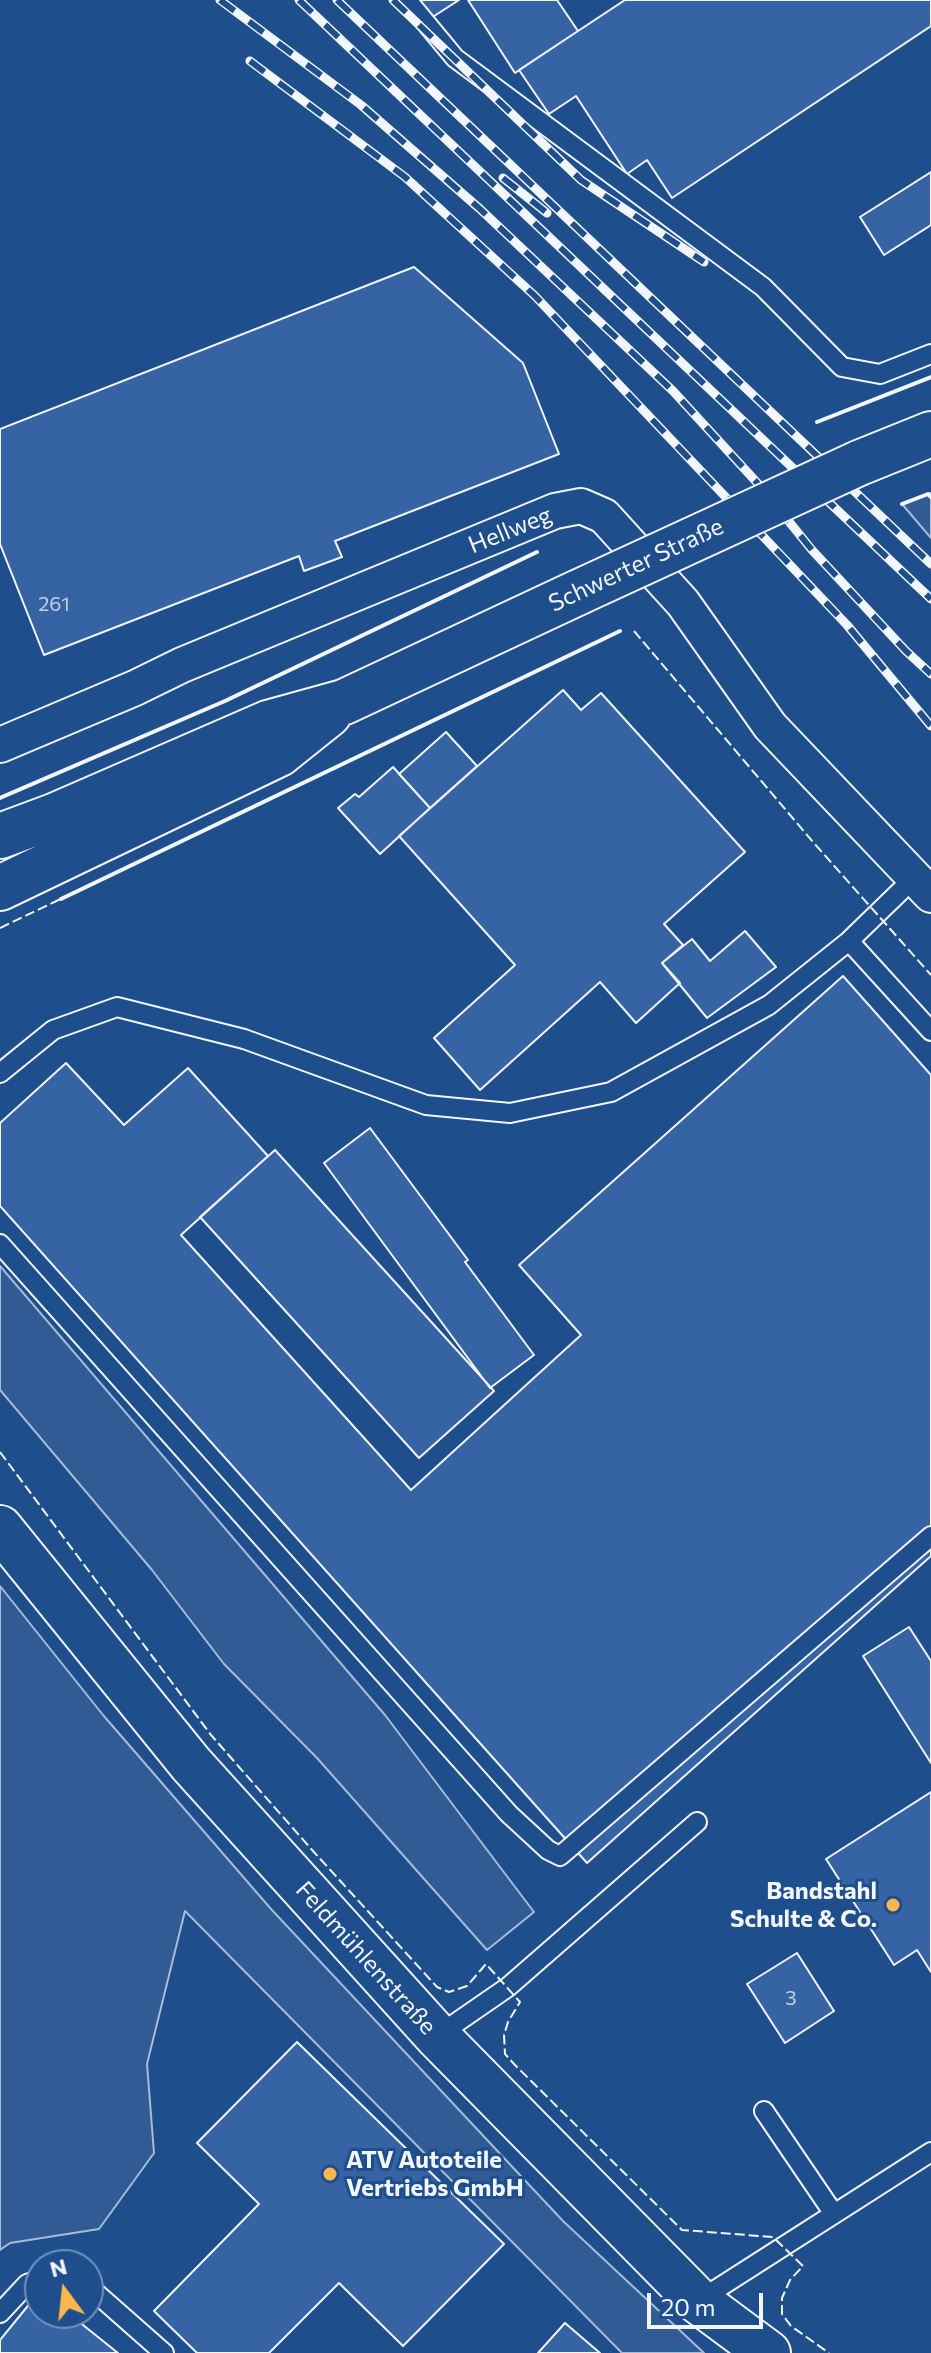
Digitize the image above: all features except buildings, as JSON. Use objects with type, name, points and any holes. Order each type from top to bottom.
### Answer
[{"type":"main road","name":"Schwerter Straße","points":[[0,836],[54,816],[268,723],[344,702],[859,463],[931,434]]},
{"type":"main road","name":"Schwerter Straße","points":[[0,888],[279,754],[344,702]]},
{"type":"main road","name":"Feldmühlenstraße","points":[[0,1528],[191,1764],[437,2036],[698,2301],[768,2353]]},
{"type":"street","name":"Hellweg","points":[[0,745],[182,665],[555,511],[581,506],[604,516],[683,603],[770,726],[923,886]]},
{"type":"lane","points":[[407,0],[455,58],[763,287],[842,367],[880,374],[931,354]]},
{"type":"lane","points":[[0,1073],[53,1030],[117,1007],[244,1039],[426,1105],[510,1113],[611,1092],[769,1005],[923,886]]},
{"type":"lane","points":[[849,941],[931,1031]]},
{"type":"lane","points":[[0,1244],[509,1814],[548,1850],[560,1856],[931,1536]]},
{"type":"lane","points":[[437,2036],[508,1987],[697,1822]]},
{"type":"lane","points":[[764,2111],[834,2214]]},
{"type":"lane","points":[[698,2301],[931,2152]]},
{"type":"lane","points":[[0,2313],[24,2287]]},
{"type":"lane","points":[[104,2300],[164,2353]]},
{"type":"shaded area","points":[[931,493],[931,538],[902,504]]},
{"type":"shaded area","points":[[0,1266],[385,1715],[534,1912],[487,1950],[317,1758],[224,1664],[152,1570],[0,1390]]},
{"type":"shaded area","points":[[0,1586],[103,1715],[271,1909],[563,2221],[704,2353],[622,2353],[185,1911],[147,2064],[154,2153],[99,2229],[10,2243],[0,2250]]},
{"type":"railway","points":[[220,0],[361,105],[480,209],[673,391],[761,487],[812,550],[931,674]]},
{"type":"railway","points":[[299,0],[931,599]]},
{"type":"railway","points":[[337,0],[931,564]]},
{"type":"railway","points":[[393,0],[581,180],[704,262]]},
{"type":"railway","points":[[250,61],[405,177],[535,296],[847,625],[931,726]]},
{"type":"railway","points":[[503,178],[547,213]]},
{"type":"fence","points":[[0,928],[620,631]]},
{"type":"fence","points":[[634,631],[813,842],[931,975]]},
{"type":"fence","points":[[0,1452],[211,1735],[437,1987],[449,1992],[467,1986],[486,1964],[520,2002],[504,2035],[505,2054],[682,2230],[773,2237],[803,2266],[790,2280],[782,2298],[782,2314],[791,2326],[829,2353]]},
{"type":"wall","points":[[817,422],[931,377]]},
{"type":"wall","points":[[902,504],[928,494],[931,497]]},
{"type":"wall","points":[[0,798],[225,701],[537,552]]},
{"type":"wall","points":[[61,899],[620,631]]},
{"type":"place","name":"Bandstahl Schulte & Co.","points":[[893,1905]]},
{"type":"place","name":"ATV Autoteile Vertriebs GmbH","points":[[330,2174]]}]
